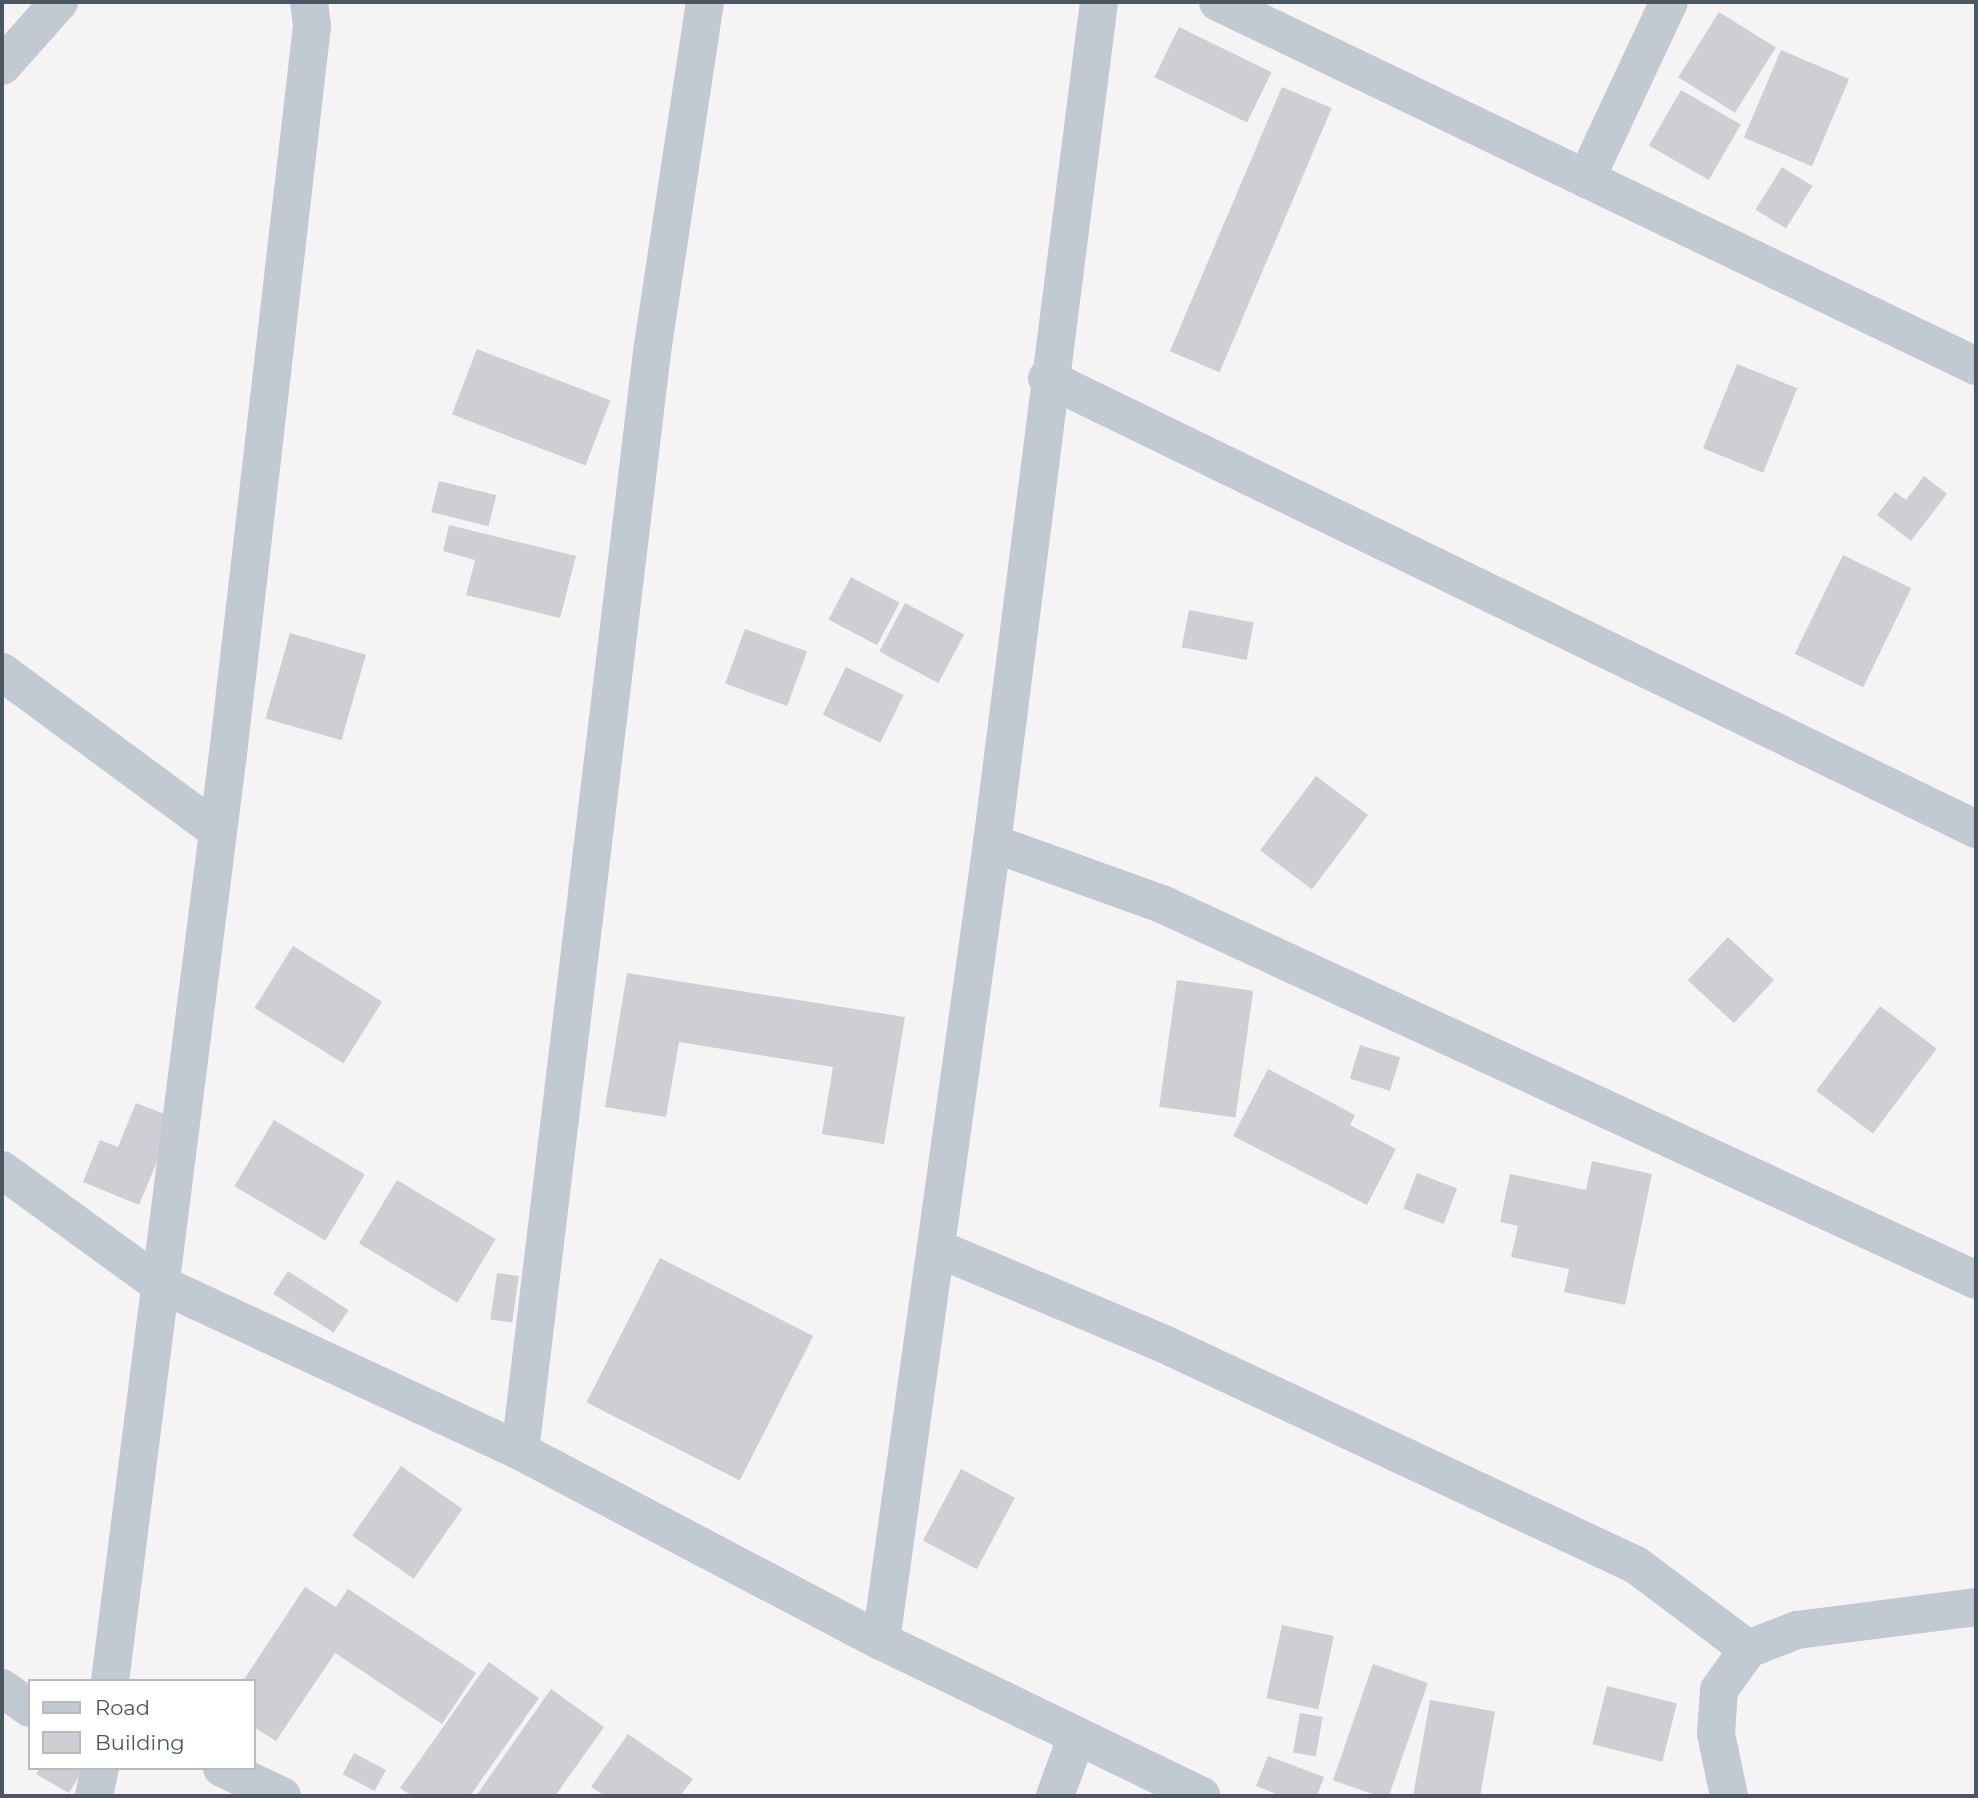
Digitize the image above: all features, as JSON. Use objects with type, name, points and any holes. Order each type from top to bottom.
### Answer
[{"type":"street","points":[[2,66],[59,2]]},
{"type":"street","points":[[110,1679],[156,1282],[218,831],[312,26],[309,2]]},
{"type":"street","points":[[520,1451],[652,352],[705,2]]},
{"type":"street","points":[[881,1642],[992,844],[1047,378],[1099,2]]},
{"type":"street","points":[[1218,2],[1976,366]]},
{"type":"street","points":[[1586,179],[1669,2]]},
{"type":"street","points":[[1047,378],[1976,829]]},
{"type":"street","points":[[2,673],[218,831]]},
{"type":"street","points":[[992,844],[1164,905],[1976,1280]]},
{"type":"street","points":[[2,1170],[156,1282],[520,1451],[881,1642],[1202,1796]]},
{"type":"street","points":[[936,1248],[1162,1343],[1636,1565],[1748,1649]]},
{"type":"street","points":[[1729,1796],[1716,1734],[1719,1690],[1748,1649],[1797,1630],[1976,1606]]},
{"type":"street","points":[[2,1688],[28,1707]]},
{"type":"street","points":[[1055,1796],[1077,1736]]},
{"type":"street","points":[[94,1796],[100,1770]]},
{"type":"street","points":[[226,1770],[282,1796]]},
{"type":"building","points":[[1719,12],[1776,48],[1735,113],[1678,77]]},
{"type":"building","points":[[1179,27],[1272,72],[1247,122],[1154,77]]},
{"type":"building","points":[[1781,50],[1849,79],[1812,166],[1744,137]]},
{"type":"building","points":[[1282,87],[1332,108],[1220,372],[1170,351]]},
{"type":"building","points":[[1681,90],[1741,124],[1709,180],[1649,145]]},
{"type":"building","points":[[1782,167],[1813,186],[1786,228],[1756,209]]},
{"type":"building","points":[[477,349],[611,400],[585,466],[452,414]]},
{"type":"building","points":[[1737,364],[1797,388],[1763,473],[1703,448]]},
{"type":"building","points":[[1924,476],[1947,494],[1911,541],[1877,515],[1895,492],[1906,500]]},
{"type":"building","points":[[439,481],[496,495],[489,526],[431,512]]},
{"type":"building","points":[[449,525],[576,556],[560,618],[466,595],[475,560],[443,551]]},
{"type":"building","points":[[1843,555],[1911,588],[1863,687],[1795,654]]},
{"type":"building","points":[[851,577],[900,603],[877,645],[828,619]]},
{"type":"building","points":[[905,603],[964,634],[938,683],[879,652]]},
{"type":"building","points":[[1189,610],[1254,623],[1247,660],[1182,647]]},
{"type":"building","points":[[745,629],[807,652],[787,706],[725,684]]},
{"type":"building","points":[[290,633],[366,655],[341,740],[265,719]]},
{"type":"building","points":[[846,667],[904,695],[880,743],[823,715]]},
{"type":"building","points":[[1316,776],[1368,815],[1312,889],[1260,850]]},
{"type":"building","points":[[1728,937],[1774,980],[1734,1023],[1688,980]]},
{"type":"building","points":[[293,946],[382,1002],[343,1064],[254,1008]]},
{"type":"building","points":[[627,973],[905,1017],[884,1144],[822,1134],[833,1067],[679,1042],[666,1117],[605,1107]]},
{"type":"building","points":[[1177,980],[1253,991],[1235,1117],[1159,1107]]},
{"type":"building","points":[[1880,1006],[1937,1049],[1873,1133],[1816,1091]]},
{"type":"building","points":[[1360,1045],[1400,1057],[1390,1091],[1350,1078]]},
{"type":"building","points":[[1268,1069],[1355,1115],[1350,1125],[1396,1149],[1367,1205],[1233,1136]]},
{"type":"building","points":[[136,1103],[175,1118],[139,1205],[83,1182],[100,1140],[118,1147]]},
{"type":"building","points":[[274,1120],[365,1175],[325,1241],[234,1186]]},
{"type":"building","points":[[1592,1161],[1652,1174],[1625,1305],[1564,1292],[1569,1269],[1511,1257],[1518,1226],[1500,1222],[1510,1174],[1586,1190]]},
{"type":"building","points":[[1417,1173],[1457,1188],[1444,1224],[1403,1208]]},
{"type":"building","points":[[397,1180],[496,1239],[457,1303],[359,1243]]},
{"type":"building","points":[[660,1258],[813,1336],[740,1480],[586,1402]]},
{"type":"building","points":[[288,1271],[348,1310],[334,1333],[273,1294]]},
{"type":"building","points":[[497,1273],[519,1276],[512,1323],[490,1320]]},
{"type":"building","points":[[401,1466],[462,1509],[414,1579],[352,1536]]},
{"type":"building","points":[[961,1469],[1015,1498],[977,1569],[923,1541]]},
{"type":"building","points":[[305,1587],[336,1607],[348,1589],[476,1673],[442,1724],[335,1653],[276,1741],[256,1728],[256,1679],[244,1679]]},
{"type":"building","points":[[1282,1625],[1334,1636],[1318,1709],[1266,1698]]},
{"type":"building","points":[[489,1662],[539,1698],[470,1796],[412,1796],[400,1788]]},
{"type":"building","points":[[1373,1664],[1428,1683],[1389,1796],[1379,1796],[1333,1780]]},
{"type":"building","points":[[1607,1686],[1677,1703],[1662,1762],[1592,1744]]},
{"type":"building","points":[[551,1689],[604,1727],[555,1796],[476,1796]]},
{"type":"building","points":[[1430,1700],[1495,1711],[1480,1796],[1413,1796]]},
{"type":"building","points":[[1300,1713],[1323,1717],[1316,1756],[1293,1752]]},
{"type":"building","points":[[628,1734],[693,1779],[680,1796],[605,1796],[591,1787]]},
{"type":"building","points":[[354,1753],[386,1770],[375,1791],[343,1774]]},
{"type":"building","points":[[1268,1756],[1324,1777],[1317,1796],[1282,1796],[1256,1786]]},
{"type":"building","points":[[39,1770],[83,1770],[69,1793],[36,1774]]}]
